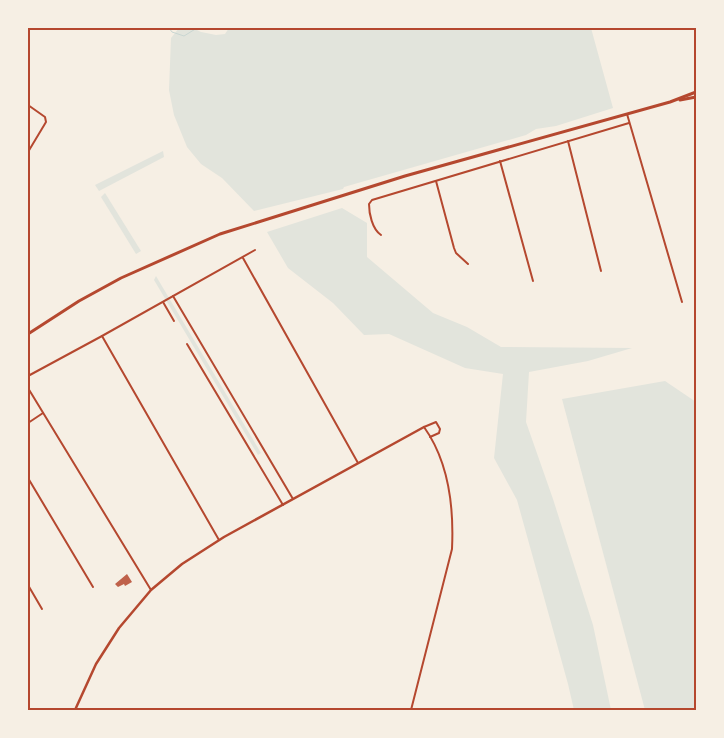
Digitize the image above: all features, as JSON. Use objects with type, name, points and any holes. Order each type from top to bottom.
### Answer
[{"type":"main road","points":[[28,334],[79,301],[120,278],[220,234],[358,190],[670,102],[696,92]]},
{"type":"main road","points":[[670,102],[696,99]]},
{"type":"street","points":[[28,104],[45,117],[46,122],[28,152]]},
{"type":"street","points":[[627,114],[682,302]]},
{"type":"street","points":[[380,235],[376,232],[369,210],[369,204],[372,200],[629,123]]},
{"type":"street","points":[[568,141],[602,271]]},
{"type":"street","points":[[500,161],[533,281]]},
{"type":"street","points":[[436,181],[454,248],[456,253],[468,264]]},
{"type":"street","points":[[28,376],[255,250]]},
{"type":"street","points":[[242,257],[358,463]]},
{"type":"street","points":[[173,296],[293,499]]},
{"type":"street","points":[[163,302],[174,321]]},
{"type":"street","points":[[102,336],[219,540]]},
{"type":"street","points":[[187,344],[283,505]]},
{"type":"street","points":[[28,388],[151,590]]},
{"type":"street","points":[[28,423],[43,412]]},
{"type":"street","points":[[75,710],[96,664],[108,644],[151,590],[182,564],[219,540],[436,422],[439,425],[439,433],[430,437]]},
{"type":"street","points":[[411,710],[452,548],[452,504],[441,461],[424,427]]},
{"type":"street","points":[[28,478],[93,587]]},
{"type":"street","points":[[28,585],[42,609]]},
{"type":"shaded area","points":[[179,28],[193,28],[216,35],[225,34],[229,28],[591,28],[613,108],[556,126],[536,129],[526,135],[344,187],[343,189],[254,211],[222,178],[201,164],[187,147],[174,115],[169,90],[171,38]]},
{"type":"shaded area","points":[[163,151],[164,157],[99,191],[95,185]]},
{"type":"shaded area","points":[[105,193],[141,251],[136,254],[101,197]]},
{"type":"shaded area","points":[[342,208],[367,223],[367,257],[433,313],[467,327],[501,347],[632,348],[588,361],[529,372],[526,422],[553,499],[593,625],[611,710],[574,710],[517,500],[494,458],[503,374],[465,368],[389,334],[364,335],[333,303],[288,268],[267,232]]},
{"type":"shaded area","points":[[156,276],[261,453],[258,455],[154,280]]},
{"type":"shaded area","points":[[665,381],[696,402],[696,710],[645,710],[562,399]]},
{"type":"building","points":[[127,574],[132,582],[118,587],[115,584]]},
{"type":"waterway","points":[[169,28],[172,32],[184,36],[197,28]]}]
